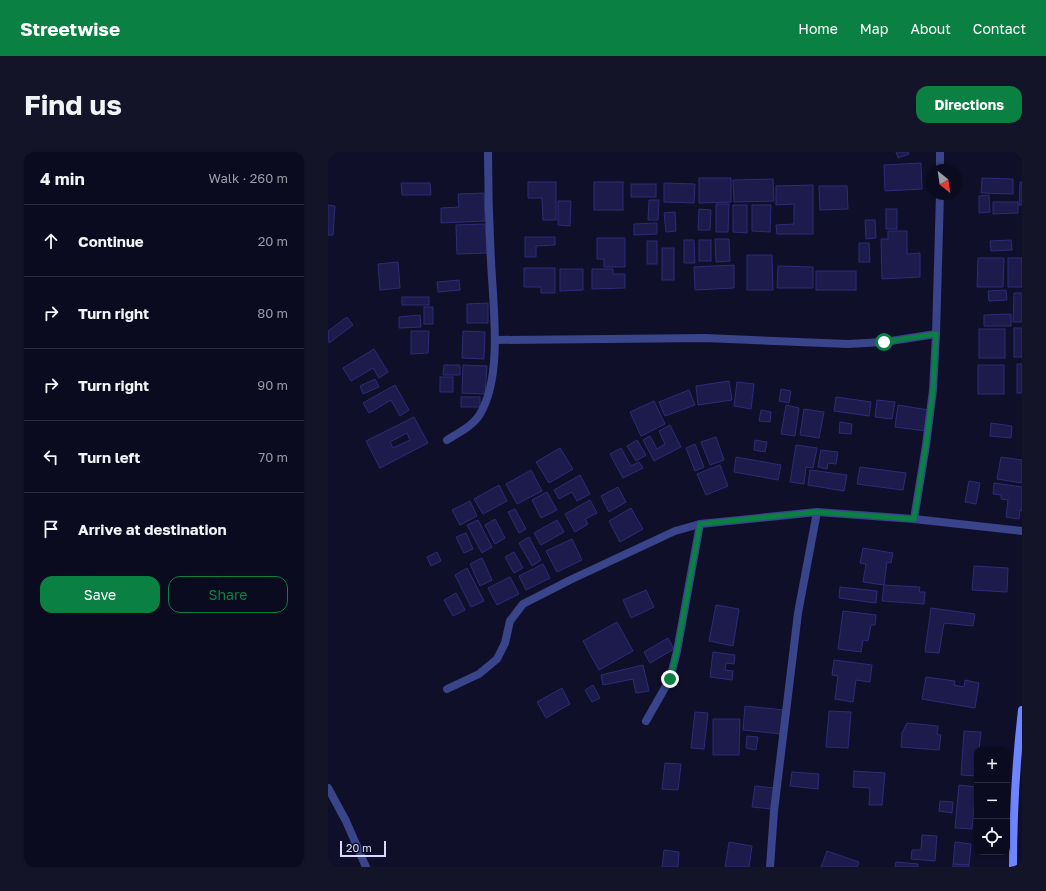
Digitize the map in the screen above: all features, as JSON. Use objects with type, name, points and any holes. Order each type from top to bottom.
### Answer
[{"type":"main road","points":[[1013,867],[1016,766],[1022,710]]},
{"type":"street","points":[[447,440],[468,426],[480,415],[487,398],[491,380],[496,340],[488,193],[488,152]]},
{"type":"street","points":[[940,152],[940,164]]},
{"type":"street","points":[[914,519],[933,390],[940,200]]},
{"type":"street","points":[[496,340],[705,338],[848,344],[884,342],[936,334]]},
{"type":"street","points":[[770,867],[774,811],[798,613],[816,512]]},
{"type":"street","points":[[447,689],[479,674],[497,659],[505,643],[510,621],[523,604],[570,580],[675,531],[700,524],[816,512],[914,519],[1022,531]]},
{"type":"street","points":[[646,721],[670,679],[677,651],[700,524]]},
{"type":"street","points":[[328,788],[346,821],[366,867]]},
{"type":"building","points":[[896,152],[908,152],[909,154],[898,158]]},
{"type":"building","points":[[921,163],[922,189],[885,191],[884,165]]},
{"type":"building","points":[[699,178],[731,178],[731,202],[699,203]]},
{"type":"building","points":[[982,178],[1013,179],[1013,194],[981,193]]},
{"type":"building","points":[[773,179],[774,201],[734,202],[733,180]]},
{"type":"building","points":[[528,182],[556,182],[556,220],[543,220],[542,198],[528,198]]},
{"type":"building","points":[[594,182],[623,182],[623,210],[594,210]]},
{"type":"building","points":[[1020,182],[1022,182],[1022,205],[1019,205]]},
{"type":"building","points":[[401,183],[430,183],[431,195],[402,195]]},
{"type":"building","points":[[664,183],[695,184],[694,203],[664,202]]},
{"type":"building","points":[[631,184],[656,184],[656,197],[631,197]]},
{"type":"building","points":[[813,185],[813,234],[777,234],[776,225],[794,224],[794,204],[776,205],[776,186]]},
{"type":"building","points":[[819,186],[847,186],[848,209],[820,210]]},
{"type":"building","points":[[484,193],[485,221],[441,223],[441,208],[459,207],[458,194]]},
{"type":"building","points":[[989,195],[990,212],[979,213],[979,196]]},
{"type":"building","points":[[649,200],[659,200],[658,220],[648,220]]},
{"type":"building","points":[[558,201],[571,201],[570,226],[558,225]]},
{"type":"building","points":[[993,202],[1018,202],[1018,213],[993,214]]},
{"type":"building","points":[[716,204],[729,204],[728,232],[716,232]]},
{"type":"building","points":[[328,205],[335,206],[333,235],[328,235]]},
{"type":"building","points":[[733,205],[747,205],[747,233],[733,232]]},
{"type":"building","points":[[752,205],[771,205],[770,232],[752,231]]},
{"type":"building","points":[[699,209],[711,210],[710,230],[698,230]]},
{"type":"building","points":[[886,209],[897,209],[897,229],[886,229]]},
{"type":"building","points":[[675,212],[676,231],[666,232],[664,213]]},
{"type":"building","points":[[865,220],[875,220],[876,238],[866,239]]},
{"type":"building","points":[[657,223],[657,234],[634,235],[634,224]]},
{"type":"building","points":[[485,224],[487,253],[457,254],[456,225]]},
{"type":"building","points":[[888,231],[907,231],[907,254],[920,253],[920,277],[882,279],[881,239],[888,239]]},
{"type":"building","points":[[525,237],[555,237],[555,245],[536,246],[536,257],[525,257]]},
{"type":"building","points":[[597,238],[625,238],[625,267],[604,267],[604,259],[597,259]]},
{"type":"building","points":[[715,239],[729,239],[730,261],[716,262]]},
{"type":"building","points":[[684,240],[694,240],[695,263],[684,263]]},
{"type":"building","points":[[699,240],[711,240],[711,261],[699,261]]},
{"type":"building","points":[[1011,240],[1012,250],[991,251],[990,241]]},
{"type":"building","points":[[647,241],[657,241],[657,264],[647,264]]},
{"type":"building","points":[[859,243],[869,243],[870,262],[859,262]]},
{"type":"building","points":[[662,248],[674,248],[674,280],[662,280]]},
{"type":"building","points":[[747,255],[772,255],[773,290],[747,290]]},
{"type":"building","points":[[978,258],[1004,258],[1003,287],[977,287]]},
{"type":"building","points":[[1008,258],[1022,258],[1022,287],[1008,287]]},
{"type":"building","points":[[398,262],[400,288],[380,290],[378,264]]},
{"type":"building","points":[[734,265],[734,288],[695,290],[694,267]]},
{"type":"building","points":[[778,266],[813,267],[813,288],[777,288]]},
{"type":"building","points":[[524,268],[555,268],[555,293],[541,293],[541,287],[524,287]]},
{"type":"building","points":[[560,269],[583,269],[583,290],[560,291]]},
{"type":"building","points":[[592,269],[613,269],[613,274],[625,274],[625,288],[592,289]]},
{"type":"building","points":[[816,271],[856,271],[856,290],[816,290]]},
{"type":"building","points":[[459,280],[460,290],[438,292],[437,282]]},
{"type":"building","points":[[1006,290],[1007,300],[989,301],[988,291]]},
{"type":"building","points":[[1014,293],[1022,293],[1022,322],[1013,322]]},
{"type":"building","points":[[402,297],[429,297],[429,305],[402,305]]},
{"type":"building","points":[[488,303],[488,323],[467,323],[467,304]]},
{"type":"building","points":[[424,307],[433,307],[433,324],[424,324]]},
{"type":"building","points":[[1011,314],[1011,326],[984,326],[984,315]]},
{"type":"building","points":[[420,315],[421,327],[399,328],[399,317]]},
{"type":"building","points":[[347,317],[353,325],[329,343],[328,331]]},
{"type":"building","points":[[1014,328],[1022,328],[1022,357],[1014,357]]},
{"type":"building","points":[[979,329],[1005,329],[1005,358],[979,358]]},
{"type":"building","points":[[411,331],[429,331],[428,353],[411,354]]},
{"type":"building","points":[[463,331],[485,332],[484,359],[462,358]]},
{"type":"building","points":[[374,349],[388,372],[379,378],[373,368],[351,381],[343,368]]},
{"type":"building","points":[[1017,364],[1022,364],[1022,393],[1017,393]]},
{"type":"building","points":[[444,365],[460,365],[460,375],[443,375]]},
{"type":"building","points":[[463,365],[487,366],[485,394],[462,393]]},
{"type":"building","points":[[978,365],[1004,365],[1004,394],[978,394]]},
{"type":"building","points":[[440,377],[453,377],[453,392],[440,392]]},
{"type":"building","points":[[375,379],[379,387],[363,394],[360,386]]},
{"type":"building","points":[[729,381],[732,400],[698,405],[696,386]]},
{"type":"building","points":[[737,382],[754,384],[751,409],[734,406]]},
{"type":"building","points":[[395,385],[409,410],[400,416],[391,400],[369,413],[363,403]]},
{"type":"building","points":[[781,389],[791,391],[789,403],[779,401]]},
{"type":"building","points":[[689,390],[695,405],[665,416],[659,402]]},
{"type":"building","points":[[461,397],[480,397],[480,407],[461,407]]},
{"type":"building","points":[[836,397],[871,402],[869,416],[834,411]]},
{"type":"building","points":[[877,400],[895,402],[892,419],[875,417]]},
{"type":"building","points":[[654,401],[665,424],[641,436],[630,412]]},
{"type":"building","points":[[786,405],[799,408],[795,436],[781,434]]},
{"type":"building","points":[[898,405],[929,410],[926,431],[895,427]]},
{"type":"building","points":[[804,409],[824,412],[819,438],[800,435]]},
{"type":"building","points":[[761,410],[771,412],[770,422],[759,421]]},
{"type":"building","points":[[414,417],[428,443],[380,468],[366,441]],"holes":[[[407,433],[410,440],[393,448],[390,442]]]},
{"type":"building","points":[[840,422],[852,424],[851,434],[839,433]]},
{"type":"building","points":[[991,423],[1012,426],[1011,438],[990,436]]},
{"type":"building","points":[[670,425],[681,447],[654,461],[643,440],[650,436],[657,449],[665,444],[659,431]]},
{"type":"building","points":[[716,437],[724,460],[710,465],[701,442]]},
{"type":"building","points":[[637,440],[646,455],[636,461],[627,446]]},
{"type":"building","points":[[755,440],[767,442],[765,452],[754,450]]},
{"type":"building","points":[[695,444],[704,467],[695,471],[686,448]]},
{"type":"building","points":[[796,445],[817,448],[813,468],[806,467],[804,484],[790,482]]},
{"type":"building","points":[[560,448],[573,469],[549,483],[536,462]]},
{"type":"building","points":[[621,448],[631,466],[639,462],[643,468],[623,478],[610,454]]},
{"type":"building","points":[[821,450],[838,452],[836,464],[828,463],[827,469],[818,467]]},
{"type":"building","points":[[736,457],[781,465],[778,480],[734,472]]},
{"type":"building","points":[[1001,457],[1022,460],[1022,483],[997,479]]},
{"type":"building","points":[[720,465],[728,486],[706,495],[697,474]]},
{"type":"building","points":[[860,467],[906,473],[903,490],[857,484]]},
{"type":"building","points":[[531,470],[542,491],[517,504],[506,484]]},
{"type":"building","points":[[810,470],[847,475],[844,491],[808,485]]},
{"type":"building","points":[[580,475],[590,494],[577,501],[572,492],[559,499],[554,490]]},
{"type":"building","points":[[969,481],[980,483],[976,504],[965,502]]},
{"type":"building","points":[[994,483],[1022,487],[1022,511],[1020,510],[1019,519],[1006,517],[1008,500],[1001,499],[1001,495],[993,494]]},
{"type":"building","points":[[499,485],[507,501],[483,514],[474,499]]},
{"type":"building","points":[[618,487],[626,502],[609,512],[601,496]]},
{"type":"building","points":[[547,492],[557,510],[541,518],[532,500]]},
{"type":"building","points":[[590,500],[597,513],[585,519],[588,524],[575,532],[565,514]]},
{"type":"building","points":[[470,501],[477,516],[460,525],[452,510]]},
{"type":"building","points":[[631,508],[643,529],[620,542],[609,521]]},
{"type":"building","points":[[515,509],[526,529],[519,533],[508,512]]},
{"type":"building","points":[[495,519],[505,538],[495,544],[485,525]]},
{"type":"building","points":[[478,520],[492,547],[482,553],[467,525]]},
{"type":"building","points":[[557,520],[564,532],[541,545],[534,533]]},
{"type":"building","points":[[466,533],[473,549],[464,553],[456,537]]},
{"type":"building","points":[[529,537],[541,560],[532,566],[519,543]]},
{"type":"building","points":[[572,539],[582,560],[557,572],[546,551]]},
{"type":"building","points":[[863,548],[893,553],[891,563],[887,562],[884,585],[863,582],[866,564],[860,563]]},
{"type":"building","points":[[437,552],[441,561],[431,566],[427,557]]},
{"type":"building","points":[[514,552],[523,568],[514,573],[505,557]]},
{"type":"building","points":[[482,558],[492,580],[480,586],[470,564]]},
{"type":"building","points":[[543,564],[550,578],[526,590],[519,576]]},
{"type":"building","points":[[974,566],[1008,568],[1007,592],[972,590]]},
{"type":"building","points":[[467,568],[484,601],[471,607],[455,575]]},
{"type":"building","points":[[510,577],[519,594],[497,605],[488,588]]},
{"type":"building","points":[[884,585],[920,587],[919,592],[925,592],[924,604],[882,601]]},
{"type":"building","points":[[840,587],[877,591],[876,603],[839,598]]},
{"type":"building","points":[[646,590],[654,607],[631,618],[623,600]]},
{"type":"building","points":[[456,593],[465,610],[453,616],[444,600]]},
{"type":"building","points":[[716,605],[739,609],[733,646],[709,641]]},
{"type":"building","points":[[931,608],[975,614],[973,626],[944,623],[939,653],[925,652]]},
{"type":"building","points":[[843,611],[876,615],[875,625],[871,625],[868,641],[863,640],[861,652],[838,649]]},
{"type":"building","points":[[617,622],[633,651],[599,670],[583,641]]},
{"type":"building","points":[[668,638],[674,649],[650,663],[644,652]]},
{"type":"building","points":[[713,652],[735,655],[734,664],[726,663],[725,670],[733,671],[732,680],[710,677]]},
{"type":"building","points":[[834,660],[872,665],[870,682],[856,680],[853,702],[835,699],[838,676],[832,675]]},
{"type":"building","points":[[643,665],[649,691],[636,693],[633,679],[603,685],[601,675]]},
{"type":"building","points":[[926,677],[955,681],[954,685],[964,687],[965,680],[979,683],[975,708],[922,699]]},
{"type":"building","points":[[593,685],[600,698],[592,702],[585,690]]},
{"type":"building","points":[[562,688],[570,704],[546,718],[537,702]]},
{"type":"building","points":[[745,706],[784,710],[781,734],[743,730]]},
{"type":"building","points":[[829,711],[851,712],[848,748],[826,747]]},
{"type":"building","points":[[695,712],[708,713],[704,749],[691,748]]},
{"type":"building","points":[[713,719],[740,719],[739,755],[713,755]]},
{"type":"building","points":[[907,723],[938,726],[937,734],[941,735],[939,750],[901,747],[902,733]]},
{"type":"building","points":[[964,731],[981,732],[979,747],[974,747],[974,776],[961,775]]},
{"type":"building","points":[[747,736],[758,737],[756,750],[746,748]]},
{"type":"building","points":[[665,763],[681,764],[678,790],[662,789]]},
{"type":"building","points":[[854,771],[885,773],[882,805],[869,805],[870,788],[853,787]]},
{"type":"building","points":[[792,772],[819,774],[818,789],[790,786]]},
{"type":"building","points":[[959,785],[974,787],[972,829],[955,828]]},
{"type":"building","points":[[755,786],[774,788],[771,809],[752,807]]},
{"type":"building","points":[[940,801],[953,802],[952,813],[939,811]]},
{"type":"building","points":[[922,835],[937,836],[935,861],[911,859],[912,850],[921,850]]},
{"type":"building","points":[[729,842],[752,846],[749,867],[725,867]]},
{"type":"building","points":[[955,842],[971,844],[969,865],[953,864]]},
{"type":"building","points":[[664,850],[679,852],[678,867],[662,867]]},
{"type":"building","points":[[827,851],[859,862],[857,867],[821,867]]},
{"type":"building","points":[[896,862],[918,864],[918,867],[895,867]]},
{"type":"building","points":[[953,864],[969,865],[969,867],[953,867]]},
{"type":"route","points":[[670,679],[677,651],[700,524],[816,512],[914,519],[933,390],[936,334],[884,342]]}]
